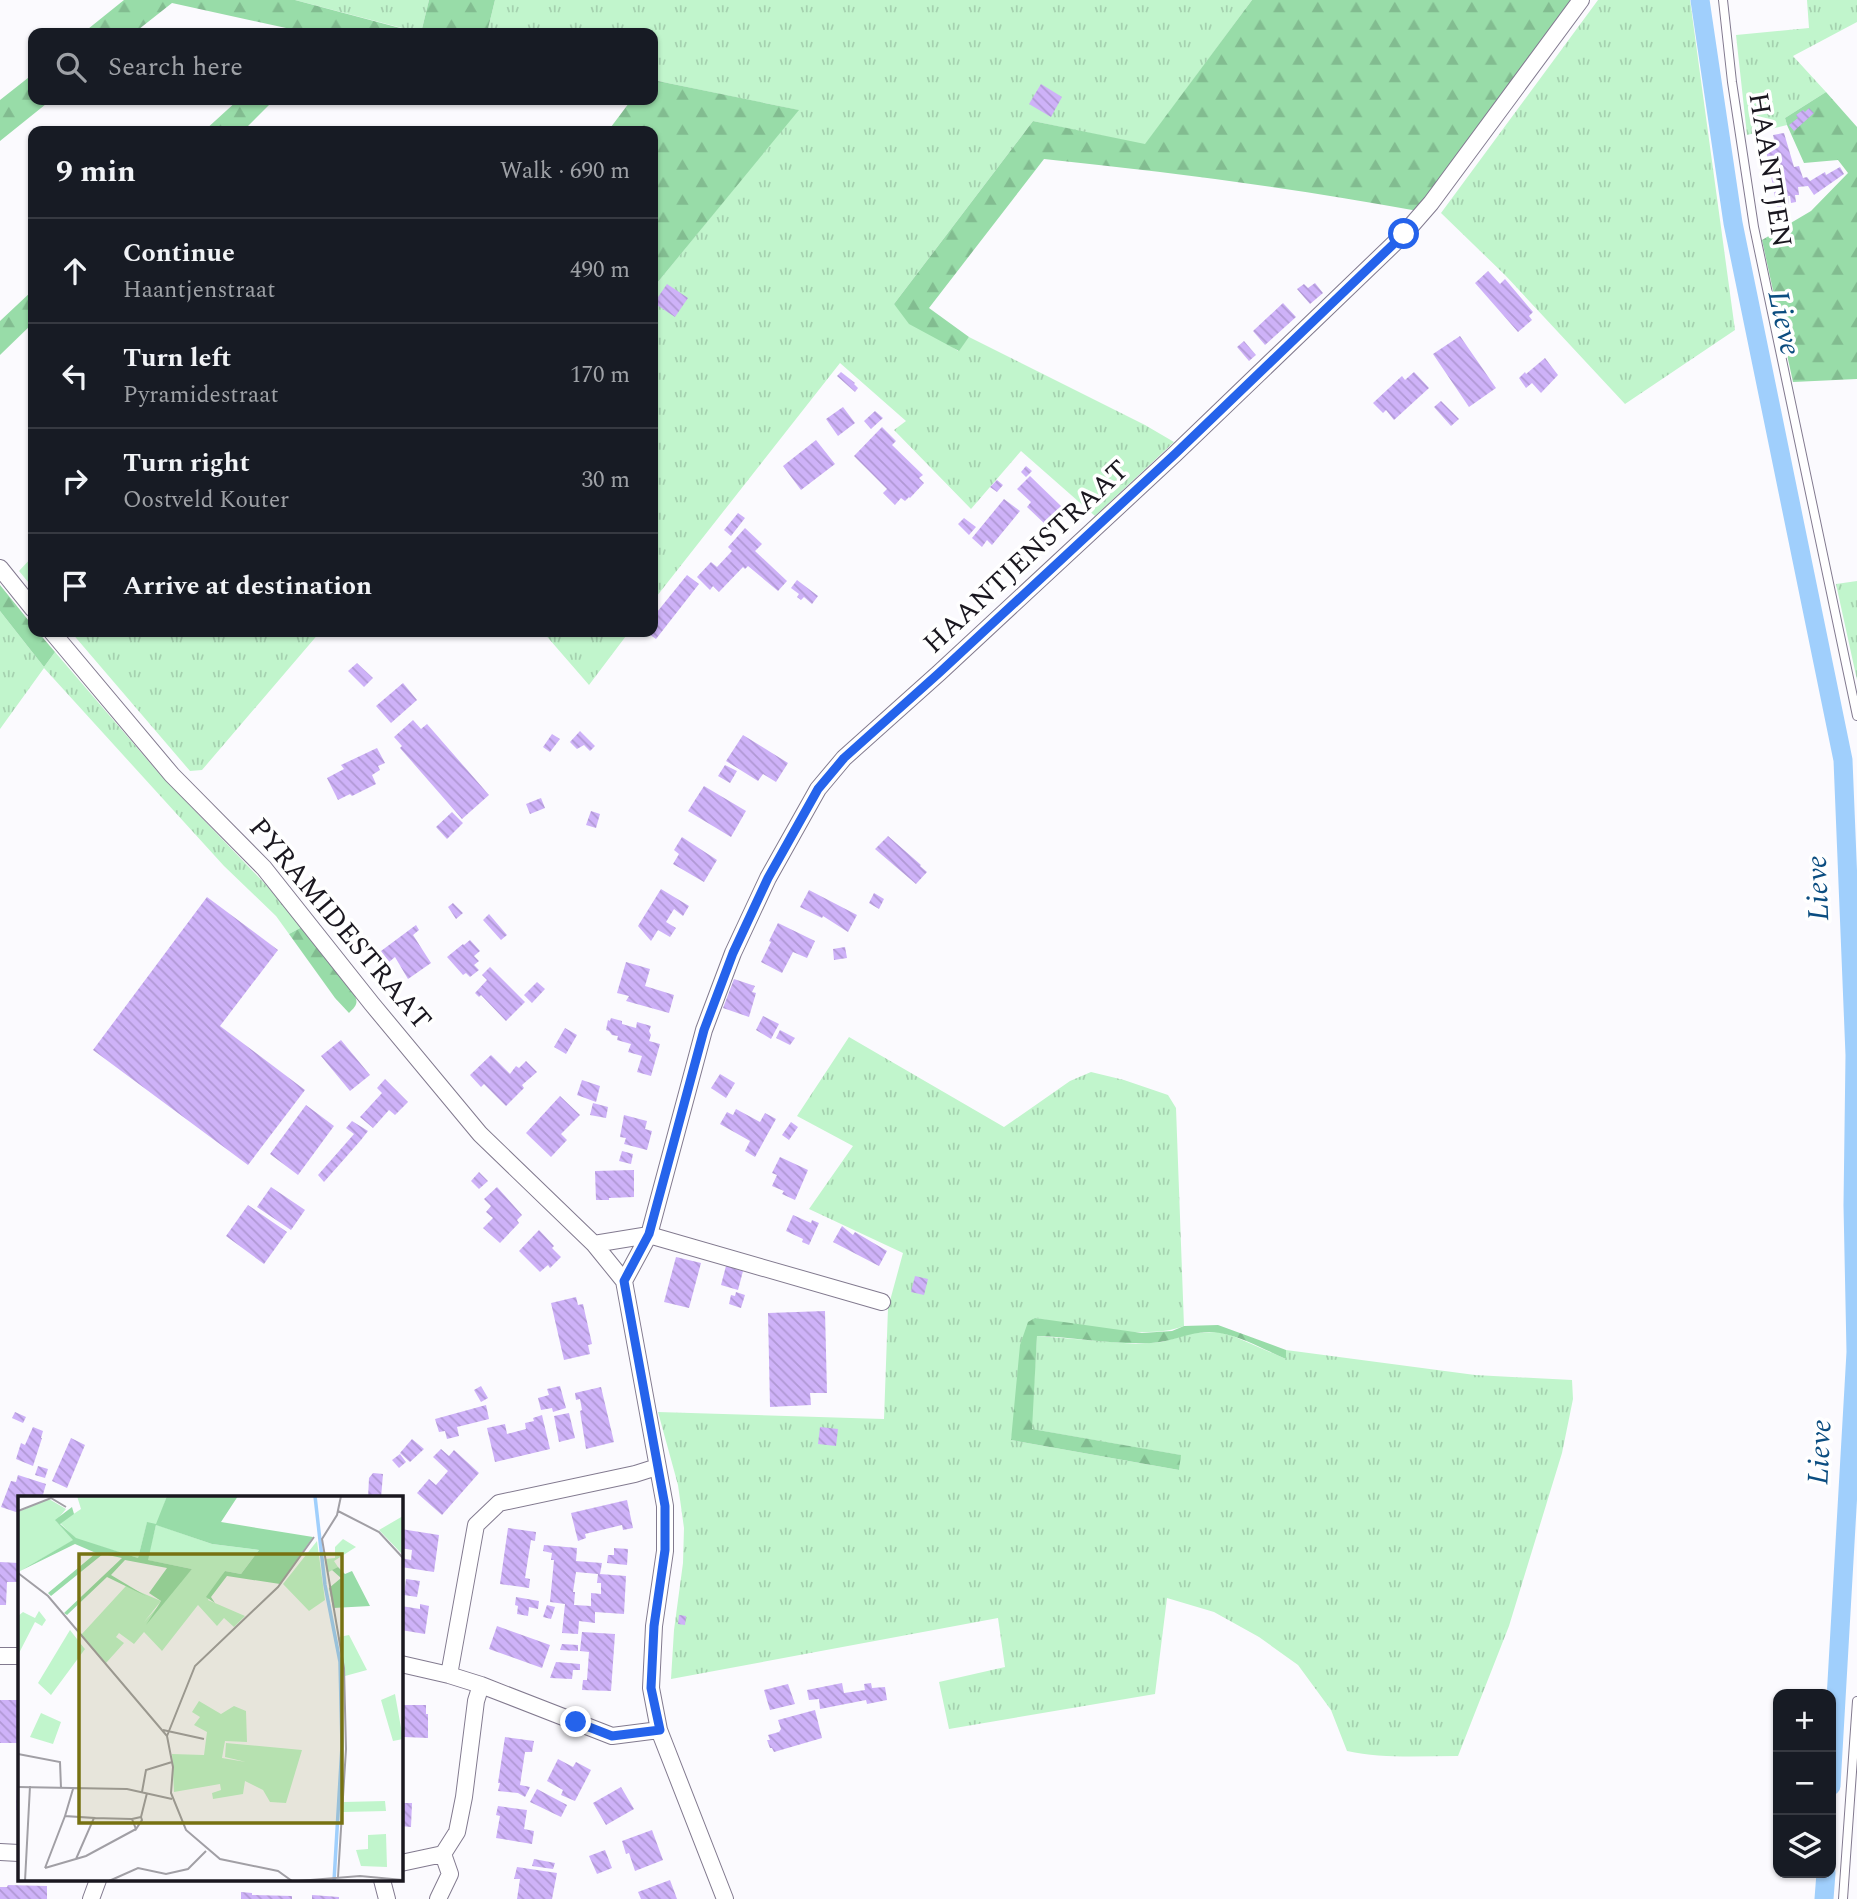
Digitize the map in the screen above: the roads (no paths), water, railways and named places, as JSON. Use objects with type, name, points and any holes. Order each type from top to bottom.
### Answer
[{"type":"street","name":"HAANTJENSTRAAT","points":[[624,1281],[649,1234],[704,1030],[733,953],[768,878],[818,789],[844,758],[950,664],[1175,454],[1404,234],[1431,203],[1581,0]]},
{"type":"street","points":[[0,568],[28,603]]},
{"type":"street","name":"PYRAMIDESTRAAT","points":[[56,637],[172,775],[264,868],[480,1134],[594,1244],[624,1281],[665,1506],[665,1550],[654,1626],[651,1688],[660,1730],[725,1899]]},
{"type":"street","points":[[594,1244],[649,1234],[882,1302]]},
{"type":"street","points":[[449,1675],[476,1525],[499,1503],[657,1467]]},
{"type":"street","points":[[0,1656],[18,1656]]},
{"type":"street","points":[[402,1664],[481,1685],[612,1736],[660,1730]]},
{"type":"street","points":[[402,1863],[443,1854],[457,1832],[476,1701],[481,1685]]},
{"type":"street","points":[[0,1852],[18,1853]]},
{"type":"street","points":[[438,1899],[450,1874],[443,1854]]},
{"type":"street","points":[[91,1899],[97,1882]]},
{"type":"street","points":[[383,1882],[387,1899]]},
{"type":"lane","name":"HAANTJEN","points":[[1723,0],[1732,82],[1754,228],[1857,716]]},
{"type":"lane","points":[[1843,1899],[1857,1701]]},
{"type":"waterway","name":"Lieve","points":[[1700,0],[1733,223],[1843,760],[1855,1055],[1853,1205],[1856,1352],[1833,1752]]},
{"type":"waterway","name":"Lieve","points":[[1824,1899],[1826,1878]]}]
